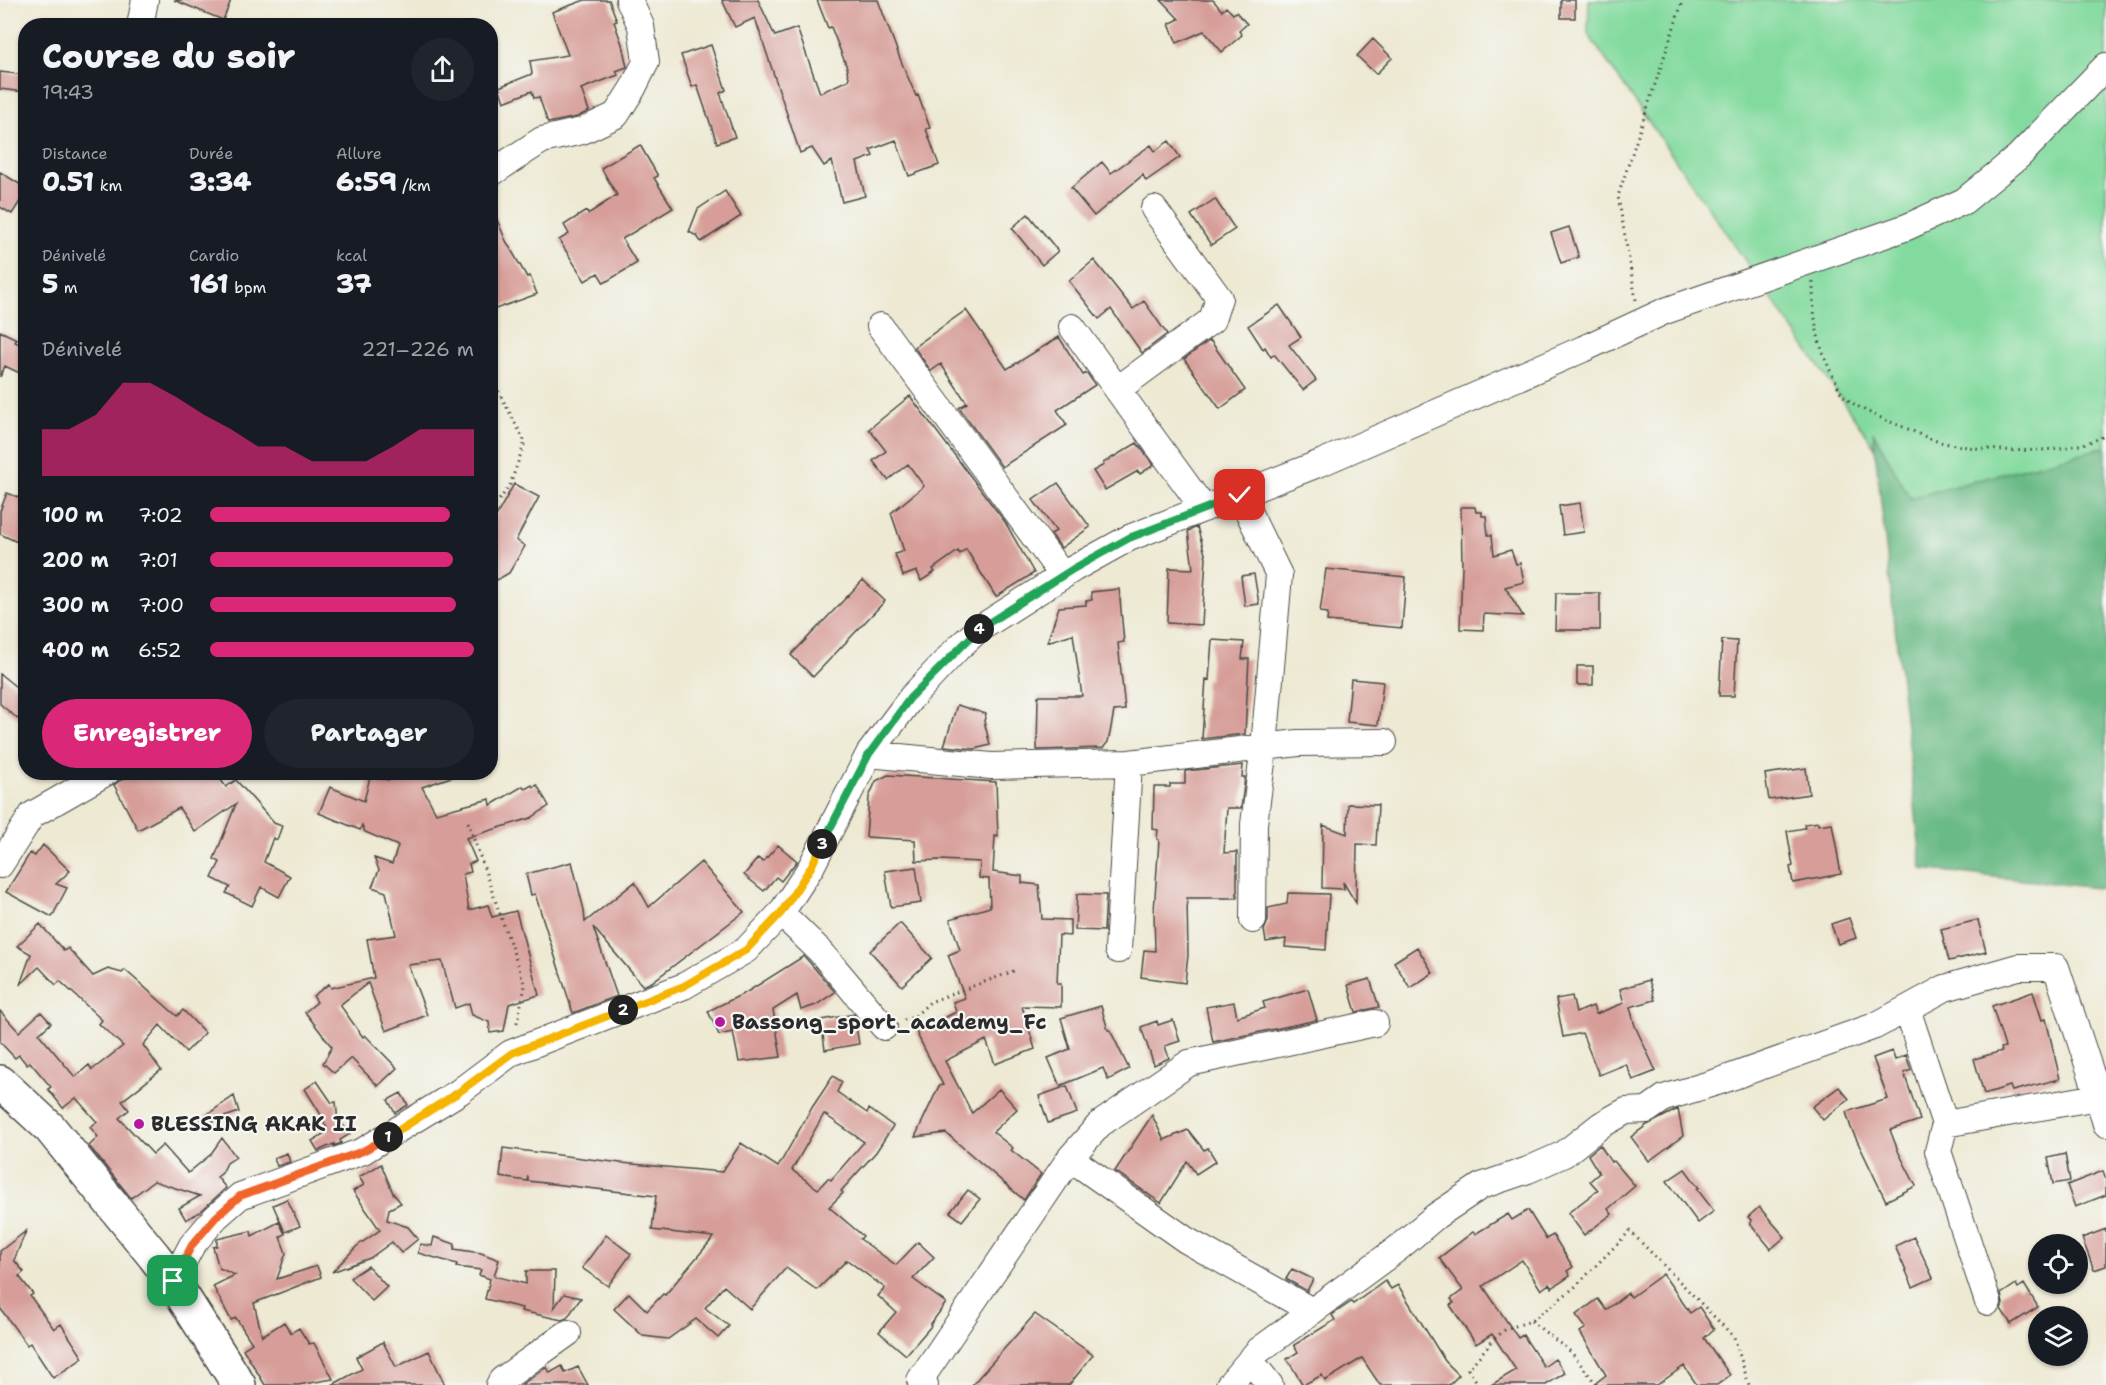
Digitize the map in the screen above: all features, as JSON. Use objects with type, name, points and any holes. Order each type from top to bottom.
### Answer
[{"type":"highway","points":[[3,1089],[50,1128],[173,1281],[239,1385]]},
{"type":"street","points":[[142,18],[145,0]]},
{"type":"street","points":[[498,169],[542,140],[582,131],[616,115],[646,63],[641,26],[629,0]]},
{"type":"street","points":[[173,1281],[192,1245],[216,1217],[240,1196],[363,1151],[459,1092],[512,1053],[684,986],[746,950],[781,913],[811,867],[869,754],[910,698],[979,629],[1063,576],[1129,538],[1323,462],[1665,311],[1907,227],[1964,201],[2019,156],[2106,66]]},
{"type":"street","points":[[1118,389],[1212,320],[1219,298],[1154,209]]},
{"type":"street","points":[[880,326],[1063,576]]},
{"type":"street","points":[[1072,327],[1204,509]]},
{"type":"street","points":[[1240,495],[1279,574],[1264,747],[1254,825],[1253,920]]},
{"type":"street","points":[[869,754],[991,766],[1129,763],[1298,743],[1384,742]]},
{"type":"street","points":[[1118,950],[1129,763]]},
{"type":"street","points":[[0,865],[32,815],[93,780]]},
{"type":"street","points":[[781,913],[820,951],[884,1027]]},
{"type":"street","points":[[1229,1385],[1258,1351],[1397,1249],[1436,1216],[1481,1186],[1528,1170],[1564,1154],[1601,1125],[1626,1111],[1647,1110],[1664,1098],[1720,1081],[1875,1026],[1945,988],[2018,967],[2056,967],[2100,1090],[2106,1124]]},
{"type":"street","points":[[1907,1009],[1945,1124],[1938,1151],[1988,1302]]},
{"type":"street","points":[[925,1385],[920,1380],[1070,1158],[1100,1124],[1190,1063],[1375,1023]]},
{"type":"street","points":[[1945,1124],[2100,1090]]},
{"type":"street","points":[[1070,1158],[1186,1240],[1311,1311]]},
{"type":"street","points":[[499,1385],[502,1380],[568,1333]]},
{"type":"street","points":[[1250,1360],[1270,1385]]},
{"type":"path","points":[[1640,323],[1618,196],[1683,0]]},
{"type":"path","points":[[1813,259],[1813,315],[1822,356],[1843,395],[1875,416],[1937,441],[1971,448],[2043,451],[2097,440],[2106,435]]},
{"type":"path","points":[[498,390],[525,442],[510,485],[498,502]]},
{"type":"path","points":[[468,822],[525,986],[512,1053]]},
{"type":"path","points":[[884,1027],[914,1017],[930,1002],[1014,971]]},
{"type":"path","points":[[1479,1385],[1468,1369],[1495,1338],[1506,1329],[1531,1321],[1574,1288],[1630,1231],[1734,1337],[1749,1385]]},
{"type":"path","points":[[1531,1321],[1571,1352],[1597,1385]]},
{"type":"green space","points":[[1589,0],[2106,0],[2106,447],[1910,498],[1588,34]]},
{"type":"green space","points":[[1873,431],[1910,498],[2106,447],[2106,889],[1922,869]]},
{"type":"building","points":[[174,0],[231,0],[224,18],[218,18]]},
{"type":"building","points":[[585,0],[609,0],[617,21],[614,22],[627,67],[616,71],[618,75],[581,89],[589,111],[577,117],[548,123],[539,97],[534,98],[532,91],[504,102],[499,87],[532,74],[530,61],[568,55],[552,12]]},
{"type":"building","points":[[722,0],[758,0],[775,36],[797,28],[820,93],[848,80],[849,77],[831,27],[828,28],[817,0],[878,0],[901,61],[916,96],[918,95],[930,128],[926,129],[939,165],[909,176],[896,140],[870,150],[873,156],[857,162],[865,196],[842,202],[832,161],[824,166],[812,148],[800,153],[755,18],[735,27]]},
{"type":"building","points":[[1161,0],[1213,0],[1222,11],[1226,7],[1233,14],[1236,12],[1247,24],[1239,31],[1242,35],[1222,52],[1204,31],[1177,43],[1169,24],[1179,19]]},
{"type":"building","points":[[1561,0],[1575,0],[1575,18],[1561,18]]},
{"type":"building","points":[[1373,39],[1392,58],[1376,74],[1357,56]]},
{"type":"building","points":[[711,45],[726,90],[720,93],[735,137],[717,143],[697,85],[692,87],[681,55]]},
{"type":"building","points":[[0,72],[18,74],[18,91],[0,89]]},
{"type":"building","points":[[1169,141],[1180,157],[1146,181],[1143,175],[1094,216],[1071,188],[1102,162],[1111,173],[1151,145],[1155,151]]},
{"type":"building","points":[[640,145],[658,176],[654,178],[673,208],[622,239],[637,263],[604,283],[598,273],[585,281],[559,240],[569,234],[564,225],[586,211],[588,214],[617,195],[601,168]]},
{"type":"building","points":[[0,172],[18,183],[18,205],[12,214],[0,207]]},
{"type":"building","points":[[725,191],[741,216],[701,242],[697,236],[689,232],[698,209]]},
{"type":"building","points":[[1215,199],[1235,229],[1211,245],[1191,215]]},
{"type":"building","points":[[1028,214],[1058,251],[1042,265],[1012,228]]},
{"type":"building","points":[[498,222],[527,277],[530,276],[537,294],[498,308]]},
{"type":"building","points":[[1569,227],[1579,257],[1561,263],[1551,233]]},
{"type":"building","points":[[1094,260],[1133,309],[1144,301],[1167,334],[1142,353],[1111,309],[1099,319],[1069,281]]},
{"type":"building","points":[[1279,305],[1301,337],[1289,345],[1316,380],[1303,390],[1274,354],[1271,357],[1265,347],[1263,349],[1248,326]]},
{"type":"building","points":[[966,310],[1007,369],[1059,337],[1083,375],[1087,373],[1095,385],[1057,410],[1067,425],[1002,467],[959,408],[967,403],[941,364],[931,371],[914,347]]},
{"type":"building","points":[[0,331],[17,339],[15,342],[18,343],[18,372],[5,366],[0,377]]},
{"type":"building","points":[[1210,340],[1245,390],[1220,409],[1184,359]]},
{"type":"building","points":[[910,396],[1005,522],[1034,573],[996,597],[966,549],[960,554],[958,551],[933,569],[935,572],[921,581],[917,571],[903,576],[895,554],[904,551],[891,513],[924,486],[908,464],[888,480],[873,461],[886,451],[869,429]]},
{"type":"building","points":[[1137,443],[1154,465],[1140,474],[1138,471],[1105,490],[1093,471]]},
{"type":"building","points":[[1058,483],[1090,527],[1061,548],[1051,534],[1056,531],[1033,500]]},
{"type":"building","points":[[514,484],[539,497],[516,540],[525,546],[509,573],[498,579],[498,513]]},
{"type":"building","points":[[7,493],[18,497],[18,542],[0,534],[0,511]]},
{"type":"building","points":[[1580,503],[1584,532],[1563,535],[1559,506]]},
{"type":"building","points":[[1461,507],[1475,507],[1476,512],[1482,512],[1482,516],[1486,516],[1488,535],[1492,535],[1494,555],[1511,550],[1516,564],[1520,563],[1524,582],[1505,587],[1523,616],[1484,614],[1483,630],[1460,629]]},
{"type":"building","points":[[1197,527],[1206,557],[1202,625],[1167,623],[1169,568],[1193,569],[1188,531]]},
{"type":"building","points":[[1326,569],[1406,577],[1402,628],[1327,621],[1328,613],[1320,612]]},
{"type":"building","points":[[1254,574],[1259,604],[1245,606],[1241,576]]},
{"type":"building","points":[[863,580],[885,601],[813,677],[791,655]]},
{"type":"building","points":[[1119,589],[1124,642],[1118,643],[1125,710],[1114,711],[1108,742],[1103,748],[1037,750],[1038,696],[1082,696],[1073,634],[1047,642],[1059,607],[1086,605],[1086,601],[1092,600],[1091,592]]},
{"type":"building","points":[[1556,593],[1600,593],[1600,630],[1555,630]]},
{"type":"building","points":[[1212,640],[1244,642],[1242,659],[1249,659],[1245,734],[1202,739],[1206,679],[1209,680]]},
{"type":"building","points":[[1722,640],[1737,641],[1734,696],[1719,696]]},
{"type":"building","points":[[1577,666],[1593,666],[1593,685],[1577,685]]},
{"type":"building","points":[[0,674],[18,689],[18,719],[0,704]]},
{"type":"building","points":[[1351,679],[1383,682],[1378,725],[1347,722]]},
{"type":"building","points":[[957,705],[986,714],[984,721],[990,745],[975,749],[944,746]]},
{"type":"building","points":[[1243,765],[1242,777],[1245,777],[1241,808],[1227,808],[1224,853],[1237,852],[1237,898],[1187,898],[1188,955],[1185,983],[1141,977],[1144,950],[1155,951],[1154,911],[1159,840],[1157,839],[1158,830],[1153,829],[1154,787],[1185,784],[1185,771]]},
{"type":"building","points":[[1806,768],[1809,794],[1769,800],[1765,774]]},
{"type":"building","points":[[888,775],[996,782],[998,837],[995,836],[993,872],[1022,876],[1022,883],[1039,885],[1042,919],[1070,920],[1070,936],[1059,935],[1057,983],[1061,983],[1061,1007],[1022,1006],[1035,1049],[995,1064],[986,1040],[945,1061],[972,1113],[999,1089],[1017,1109],[993,1132],[1041,1174],[1024,1200],[946,1133],[915,1137],[939,1086],[943,1085],[916,1032],[956,1012],[953,1002],[965,998],[948,955],[960,950],[950,919],[990,907],[989,879],[979,878],[980,862],[916,861],[915,840],[866,837],[869,797],[876,781]]},
{"type":"building","points":[[221,780],[226,787],[236,780],[274,823],[282,826],[277,840],[273,838],[264,862],[290,876],[279,897],[261,887],[252,906],[226,893],[230,887],[212,878],[220,862],[214,859],[236,804],[195,832],[179,808],[138,830],[114,785],[119,781]]},
{"type":"building","points":[[369,780],[442,780],[422,787],[436,813],[490,799],[491,805],[523,786],[525,789],[532,785],[533,787],[537,785],[549,806],[531,818],[466,838],[476,861],[469,864],[471,872],[463,874],[469,910],[488,905],[492,917],[516,911],[539,995],[509,1004],[504,1031],[490,1033],[489,1022],[472,1015],[469,1003],[455,1008],[442,961],[408,965],[427,1015],[386,1031],[368,983],[340,1005],[363,1037],[365,1035],[397,1068],[378,1086],[351,1058],[334,1073],[323,1063],[332,1047],[305,1012],[317,1002],[313,996],[329,984],[331,988],[374,978],[367,939],[396,935],[386,892],[372,887],[379,870],[374,858],[392,864],[398,846],[365,832],[362,825],[360,830],[319,813],[330,787],[364,801]]},
{"type":"building","points":[[1348,804],[1378,805],[1376,845],[1357,844],[1356,903],[1343,882],[1344,889],[1322,888],[1323,825],[1347,834]]},
{"type":"building","points":[[1818,822],[1818,825],[1832,823],[1841,874],[1793,883],[1790,867],[1793,866],[1787,831],[1805,828],[1804,824]]},
{"type":"building","points":[[43,845],[70,871],[56,884],[67,888],[52,917],[6,892],[30,853],[35,856]]},
{"type":"building","points":[[778,845],[797,861],[781,881],[776,877],[764,891],[744,875],[758,858],[763,862]]},
{"type":"building","points":[[572,862],[585,922],[635,882],[649,907],[701,862],[744,912],[652,982],[643,986],[593,927],[617,996],[573,1013],[535,894],[531,895],[526,874]]},
{"type":"building","points":[[916,867],[921,903],[891,907],[885,871]]},
{"type":"building","points":[[1288,893],[1329,894],[1326,950],[1285,947],[1286,939],[1266,942],[1264,930],[1268,921],[1268,908],[1287,904]]},
{"type":"building","points":[[1077,894],[1106,895],[1104,931],[1075,930]]},
{"type":"building","points":[[1849,918],[1856,938],[1838,944],[1831,924]]},
{"type":"building","points":[[1978,920],[1986,952],[1949,961],[1941,929]]},
{"type":"building","points":[[900,923],[932,958],[902,986],[870,951]]},
{"type":"building","points":[[40,924],[64,951],[68,948],[93,976],[108,969],[122,973],[125,970],[177,1016],[183,1010],[205,1033],[186,1052],[160,1025],[143,1045],[161,1070],[122,1101],[129,1110],[119,1118],[153,1154],[163,1145],[188,1173],[210,1155],[222,1138],[236,1157],[227,1163],[217,1177],[226,1188],[200,1212],[186,1220],[179,1208],[200,1196],[154,1181],[131,1198],[89,1146],[98,1137],[90,1127],[97,1122],[76,1098],[63,1108],[48,1089],[51,1087],[30,1062],[27,1065],[19,1055],[15,1058],[0,1042],[0,1011],[19,1032],[41,1012],[51,1023],[39,1034],[75,1077],[89,1065],[92,1070],[123,1046],[99,1024],[102,1020],[60,981],[56,985],[39,967],[20,985],[31,954],[17,946]]},
{"type":"building","points":[[1417,947],[1433,973],[1410,988],[1394,962]]},
{"type":"building","points":[[804,956],[835,992],[816,1005],[801,1010],[797,995],[773,1010],[781,1057],[739,1062],[733,1032],[719,1035],[708,1011],[747,992]]},
{"type":"building","points":[[1370,979],[1379,1007],[1356,1012],[1348,985]]},
{"type":"building","points":[[1649,980],[1655,1000],[1630,1007],[1635,1026],[1656,1071],[1633,1080],[1626,1064],[1599,1075],[1582,1033],[1563,1037],[1556,999],[1572,996],[1576,1013],[1593,1006],[1596,1014],[1624,1003],[1620,989]]},
{"type":"building","points":[[1308,989],[1317,1020],[1213,1042],[1206,1007],[1234,1002],[1237,1017],[1265,1008],[1263,1002]]},
{"type":"building","points":[[2033,992],[2042,1020],[2046,1019],[2060,1079],[2012,1091],[2010,1086],[1984,1094],[1974,1059],[2002,1051],[2001,1048],[2005,1047],[1992,1006]]},
{"type":"building","points":[[1101,1006],[1108,1030],[1129,1069],[1108,1080],[1103,1068],[1060,1086],[1048,1058],[1070,1049],[1061,1018]]},
{"type":"building","points":[[854,1014],[859,1044],[825,1050],[821,1020]]},
{"type":"building","points":[[1173,1020],[1180,1041],[1165,1046],[1169,1058],[1154,1065],[1141,1027],[1157,1021],[1158,1025]]},
{"type":"building","points":[[1892,1051],[1895,1060],[1906,1055],[1911,1070],[1904,1073],[1920,1120],[1890,1130],[1916,1186],[1886,1201],[1851,1128],[1846,1112],[1888,1099],[1873,1058]]},
{"type":"building","points":[[833,1076],[842,1082],[837,1092],[867,1113],[869,1109],[893,1126],[876,1152],[829,1207],[863,1236],[860,1239],[896,1265],[918,1242],[934,1257],[913,1279],[946,1303],[931,1326],[906,1355],[879,1332],[896,1312],[878,1296],[885,1288],[847,1260],[817,1290],[786,1268],[750,1309],[724,1286],[705,1308],[729,1326],[718,1338],[696,1319],[668,1339],[643,1336],[614,1309],[629,1293],[647,1311],[663,1294],[665,1295],[714,1237],[652,1230],[656,1196],[528,1181],[528,1176],[527,1181],[500,1177],[503,1148],[621,1163],[722,1172],[741,1143],[778,1167]],"holes":[[[824,1114],[864,1142],[831,1180],[828,1178],[818,1189],[792,1170]]]},
{"type":"building","points":[[317,1081],[332,1103],[336,1102],[338,1122],[340,1121],[350,1134],[340,1140],[341,1143],[318,1151],[312,1141],[328,1131],[305,1089]]},
{"type":"building","points":[[1067,1086],[1077,1113],[1048,1123],[1039,1096]]},
{"type":"building","points":[[1839,1087],[1849,1099],[1823,1120],[1812,1107]]},
{"type":"building","points":[[401,1093],[408,1105],[395,1113],[388,1100]]},
{"type":"building","points":[[234,1096],[239,1112],[201,1125],[198,1121]]},
{"type":"building","points":[[1678,1109],[1683,1136],[1649,1161],[1631,1137],[1647,1125]]},
{"type":"building","points":[[1152,1115],[1164,1140],[1188,1130],[1204,1150],[1208,1148],[1216,1161],[1196,1174],[1187,1161],[1161,1203],[1115,1171]]},
{"type":"building","points":[[1600,1145],[1611,1162],[1614,1161],[1635,1186],[1608,1209],[1612,1214],[1584,1235],[1568,1213],[1598,1190],[1590,1181],[1599,1173],[1588,1155]]},
{"type":"building","points":[[287,1153],[290,1162],[277,1166],[274,1158]]},
{"type":"building","points":[[2065,1154],[2070,1181],[2053,1184],[2048,1158]]},
{"type":"building","points":[[381,1164],[393,1193],[401,1203],[389,1209],[387,1220],[408,1227],[418,1239],[401,1253],[392,1242],[370,1258],[332,1272],[357,1246],[380,1230],[353,1191],[364,1185],[359,1177]]},
{"type":"building","points":[[1685,1169],[1714,1211],[1698,1223],[1667,1181]]},
{"type":"building","points":[[2103,1171],[2106,1195],[2075,1207],[2067,1185]]},
{"type":"building","points":[[968,1190],[980,1199],[962,1221],[950,1212]]},
{"type":"building","points":[[287,1199],[300,1226],[285,1232],[273,1205]]},
{"type":"building","points":[[1759,1207],[1785,1237],[1771,1249],[1750,1223],[1752,1221],[1748,1217]]},
{"type":"building","points":[[1528,1210],[1546,1239],[1553,1235],[1573,1267],[1567,1271],[1570,1276],[1552,1288],[1549,1284],[1541,1290],[1522,1260],[1483,1286],[1518,1338],[1523,1335],[1544,1367],[1555,1359],[1565,1373],[1546,1385],[1491,1385],[1516,1370],[1492,1334],[1476,1344],[1450,1305],[1454,1303],[1451,1299],[1463,1290],[1439,1258],[1473,1232],[1475,1234],[1508,1214],[1512,1220]]},
{"type":"building","points":[[279,1222],[285,1234],[280,1237],[286,1253],[277,1279],[317,1266],[321,1277],[254,1303],[262,1336],[284,1322],[291,1333],[299,1328],[309,1344],[314,1343],[333,1379],[298,1385],[265,1385],[243,1349],[252,1343],[236,1318],[231,1320],[213,1286],[235,1275],[219,1268],[213,1247],[217,1246],[217,1239],[251,1231],[252,1236]]},
{"type":"building","points":[[2106,1229],[2106,1266],[2094,1270],[2088,1254],[2088,1236]]},
{"type":"building","points":[[26,1231],[14,1260],[24,1272],[19,1276],[33,1294],[30,1296],[54,1329],[61,1324],[83,1358],[53,1378],[30,1343],[27,1345],[0,1308],[0,1251]]},
{"type":"building","points":[[606,1235],[631,1254],[608,1286],[582,1268]]},
{"type":"building","points":[[434,1237],[455,1244],[454,1249],[481,1253],[499,1260],[494,1276],[526,1284],[526,1271],[555,1271],[554,1308],[564,1294],[581,1298],[567,1318],[562,1320],[521,1311],[522,1308],[485,1299],[490,1279],[479,1275],[481,1270],[456,1267],[457,1264],[418,1253],[420,1244],[432,1246]]},
{"type":"building","points":[[1914,1237],[1933,1278],[1913,1287],[1895,1246]]},
{"type":"building","points":[[368,1266],[387,1287],[372,1301],[350,1278]]},
{"type":"building","points":[[1292,1269],[1313,1279],[1307,1291],[1286,1279]]},
{"type":"building","points":[[1663,1274],[1690,1313],[1699,1307],[1714,1329],[1704,1338],[1730,1375],[1717,1385],[1697,1385],[1684,1366],[1657,1385],[1593,1385],[1606,1375],[1580,1332],[1586,1328],[1576,1315],[1598,1299],[1606,1310],[1628,1293],[1631,1297]]},
{"type":"building","points":[[1385,1281],[1391,1289],[1398,1285],[1445,1361],[1459,1375],[1449,1385],[1380,1385],[1362,1358],[1325,1381],[1322,1375],[1303,1385],[1287,1359],[1298,1352],[1294,1345],[1335,1320],[1332,1315],[1351,1302],[1353,1304]]},
{"type":"building","points":[[2016,1284],[2018,1288],[2024,1284],[2037,1306],[2028,1306],[2028,1313],[2011,1324],[2001,1309],[2003,1304],[2001,1294]]},
{"type":"building","points":[[1035,1314],[1093,1355],[1069,1385],[972,1385]]},
{"type":"building","points":[[383,1342],[396,1367],[429,1351],[445,1385],[332,1385],[362,1369],[356,1357]]},
{"type":"building","points":[[562,1366],[565,1373],[578,1367],[588,1385],[521,1385],[547,1367],[550,1373]]},
{"type":"place","name":"Bassong_sport_academy_Fc","points":[[720,1022]]},
{"type":"place","name":"BLESSING AKAK II","points":[[139,1124]]},
{"type":"route","points":[[173,1281],[192,1245],[216,1217],[240,1196],[363,1151],[459,1092],[512,1053],[684,986],[746,950],[781,913],[811,867],[869,754],[910,698],[957,649],[979,629],[1073,569],[1129,538],[1240,495]]}]
